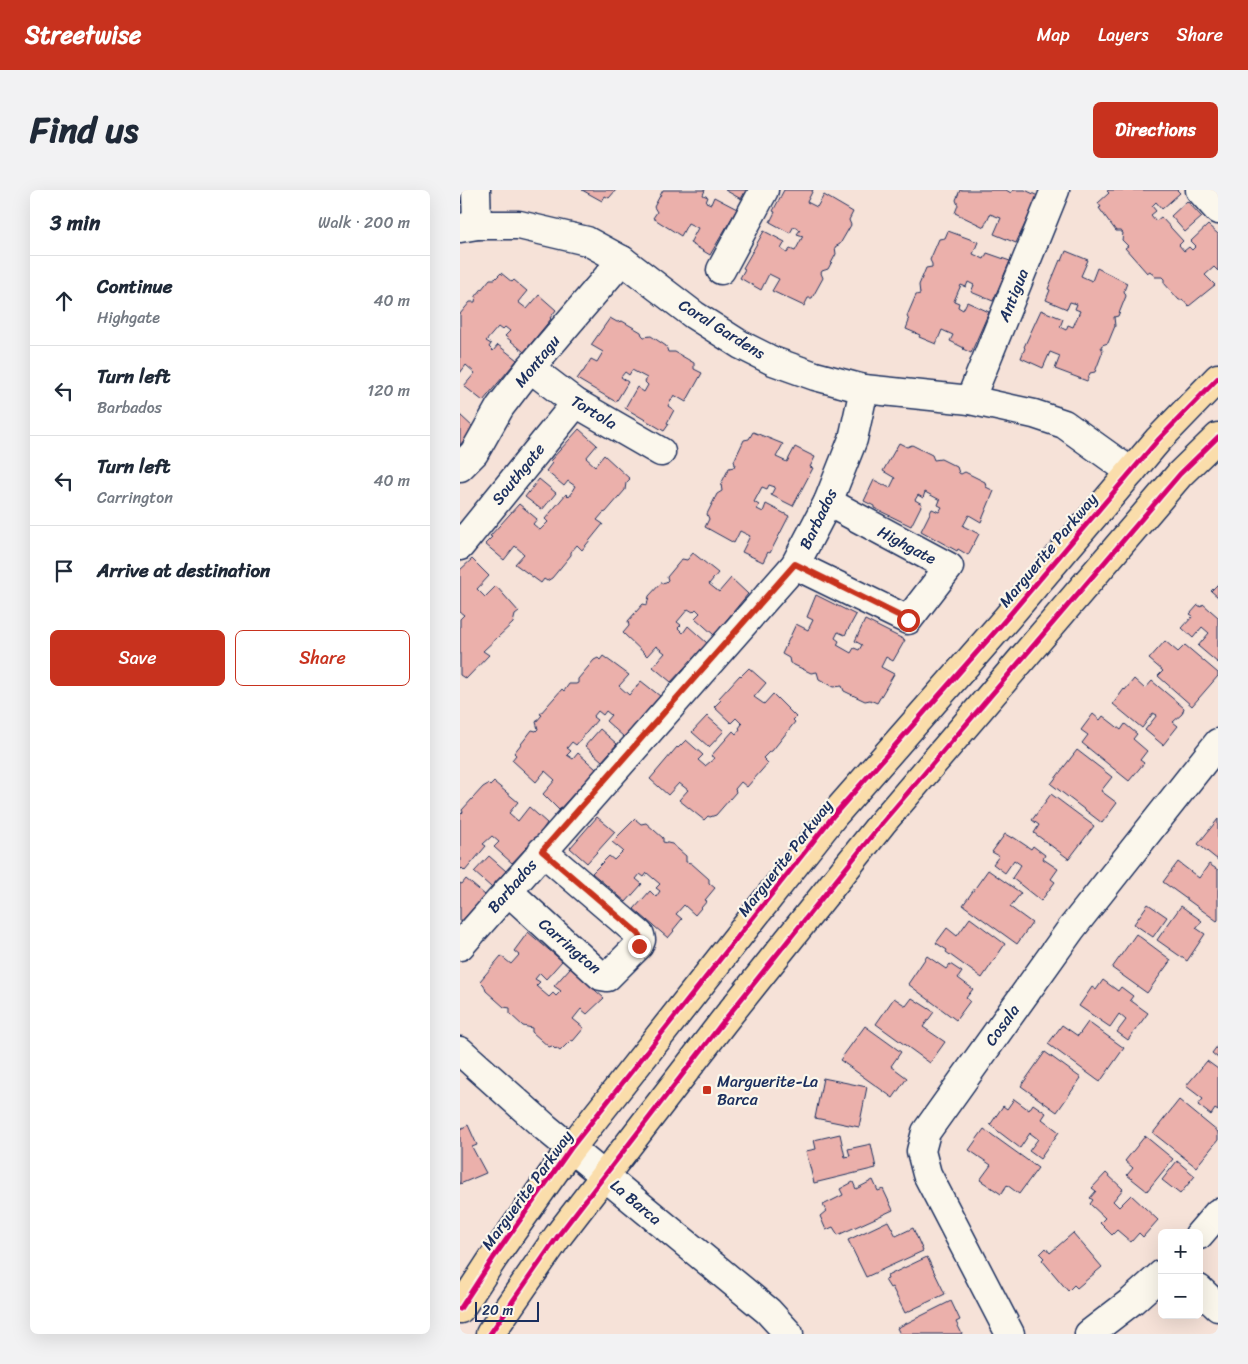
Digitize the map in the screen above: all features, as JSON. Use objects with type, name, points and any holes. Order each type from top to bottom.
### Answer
[{"type":"main road","name":"Marguerite Parkway","points":[[460,1309],[494,1257],[571,1148],[834,815],[1007,618],[1158,440],[1218,378]]},
{"type":"main road","points":[[490,1334],[558,1236],[882,823],[1180,474],[1218,437]]},
{"type":"street","points":[[468,226],[476,190]]},
{"type":"street","points":[[721,270],[764,190]]},
{"type":"street","name":"Antigua","points":[[970,400],[1055,190]]},
{"type":"street","points":[[1200,190],[1218,210]]},
{"type":"street","name":"Coral Gardens","points":[[468,226],[519,225],[587,241],[622,260],[694,315],[773,361],[815,376],[864,388],[970,400],[1034,414],[1064,424],[1130,472]]},
{"type":"street","name":"Montagu","points":[[460,467],[474,453],[500,407],[530,368],[622,260]]},
{"type":"street","name":"Tortola","points":[[530,368],[576,402],[661,452]]},
{"type":"street","name":"Barbados","points":[[460,946],[795,564],[828,502],[853,439],[864,388]]},
{"type":"street","name":"Southgate","points":[[463,536],[576,402]]},
{"type":"street","name":"Highgate","points":[[795,564],[908,620],[948,567],[828,502]]},
{"type":"street","name":"Cosala","points":[[1010,1334],[926,1174],[921,1150],[926,1132],[1071,929],[1218,743]]},
{"type":"street","name":"Carrington","points":[[508,891],[601,976],[607,977],[639,946],[640,935],[542,851]]},
{"type":"street","name":"La Barca","points":[[460,1052],[571,1148],[768,1311],[789,1334]]},
{"type":"street","points":[[1203,1230],[1218,1213]]},
{"type":"street","points":[[1089,1334],[1132,1301],[1158,1278]]},
{"type":"street","points":[[1203,1293],[1218,1307]]},
{"type":"building","points":[[582,190],[616,190],[609,198],[605,196],[602,201]]},
{"type":"building","points":[[663,190],[705,190],[703,195],[708,197],[706,202],[711,204],[714,197],[737,209],[710,255],[690,243],[698,228],[688,223],[681,236],[653,218],[657,212],[654,207]]},
{"type":"building","points":[[725,190],[746,190],[741,199]]},
{"type":"building","points":[[784,190],[813,190],[807,202],[817,207],[824,195],[853,212],[849,220],[851,225],[840,244],[835,247],[836,254],[828,269],[822,271],[823,278],[812,298],[808,298],[804,306],[772,291],[779,279],[769,274],[761,290],[740,278],[745,269],[743,268],[764,231],[785,242],[781,249],[787,253],[790,249],[795,251],[803,236],[797,234],[800,230],[794,226],[790,233],[770,222],[775,212],[773,211]]},
{"type":"building","points":[[960,190],[1006,190],[1011,193],[1013,190],[1025,190],[1038,196],[1016,243],[994,234],[1001,218],[990,214],[984,227],[955,213],[958,205],[956,200]]},
{"type":"building","points":[[1177,190],[1180,193],[1162,209],[1156,202],[1152,206],[1156,211],[1151,215],[1156,221],[1161,217],[1183,241],[1179,245],[1184,251],[1189,247],[1192,250],[1196,246],[1191,241],[1208,225],[1218,234],[1218,271],[1214,267],[1205,275],[1215,285],[1189,306],[1182,300],[1179,300],[1164,283],[1162,277],[1155,277],[1150,271],[1147,273],[1125,248],[1128,246],[1122,240],[1123,233],[1116,231],[1099,208],[1101,207],[1098,203],[1109,193],[1107,191]]},
{"type":"building","points":[[1187,201],[1202,217],[1185,232],[1171,216]]},
{"type":"building","points":[[948,231],[978,242],[973,254],[984,259],[987,253],[1010,261],[993,301],[971,292],[974,285],[968,282],[966,287],[961,285],[954,301],[959,303],[958,307],[963,310],[967,302],[989,312],[971,353],[950,341],[953,335],[942,330],[936,344],[906,329],[909,321],[907,316],[916,295],[920,294],[919,285],[926,268],[932,267],[930,260],[939,239],[945,238]]},
{"type":"building","points":[[1066,251],[1088,260],[1081,276],[1092,281],[1097,268],[1127,283],[1124,291],[1126,296],[1118,316],[1114,317],[1115,326],[1108,343],[1101,347],[1103,351],[1095,372],[1090,373],[1087,381],[1055,369],[1060,356],[1050,352],[1043,368],[1021,358],[1041,310],[1063,319],[1060,327],[1066,330],[1068,325],[1073,327],[1080,311],[1075,309],[1077,304],[1070,302],[1067,309],[1046,300],[1050,290],[1048,289],[1060,260],[1062,261]]},
{"type":"building","points":[[501,273],[512,282],[514,280],[527,291],[518,302],[527,309],[539,295],[556,310],[524,352],[505,336],[510,331],[505,327],[502,330],[498,327],[486,341],[491,344],[489,347],[493,351],[498,345],[517,360],[483,401],[464,386],[475,373],[466,365],[460,373],[460,314],[470,302],[475,302],[476,296],[490,279],[495,279]]},
{"type":"building","points":[[610,318],[617,322],[622,321],[641,332],[644,337],[651,336],[666,346],[668,352],[675,352],[694,363],[694,369],[702,373],[686,402],[674,395],[668,406],[674,410],[667,423],[669,424],[664,431],[625,408],[637,387],[644,392],[648,385],[645,382],[647,378],[632,370],[629,375],[625,372],[621,377],[628,382],[616,402],[577,379],[591,359],[597,362],[603,352],[591,345]]},
{"type":"building","points":[[460,415],[474,428],[460,445]]},
{"type":"building","points":[[579,429],[597,445],[586,458],[595,466],[604,455],[630,479],[626,483],[625,490],[597,520],[603,524],[582,550],[577,545],[552,578],[547,581],[544,579],[541,583],[515,564],[524,554],[515,546],[504,560],[485,544],[519,504],[537,519],[533,524],[540,530],[548,522],[545,519],[566,494],[569,497],[575,486],[568,481],[564,486],[546,471],[552,463],[550,461]]},
{"type":"building","points":[[753,432],[783,444],[776,457],[787,462],[795,447],[815,457],[810,467],[813,468],[793,506],[771,495],[775,487],[769,485],[767,489],[762,487],[754,502],[759,505],[757,509],[763,512],[766,504],[789,516],[770,553],[768,552],[763,562],[742,552],[750,536],[740,531],[734,543],[705,527],[709,519],[707,514],[717,494],[722,491],[721,484],[729,468],[734,467],[734,461],[744,440],[749,439]]},
{"type":"building","points":[[899,443],[907,447],[912,445],[932,455],[934,460],[941,459],[957,467],[959,473],[965,472],[985,482],[986,487],[994,491],[981,522],[969,515],[963,526],[979,534],[968,555],[921,531],[932,509],[939,512],[942,507],[938,505],[940,500],[925,492],[923,498],[918,495],[915,500],[922,504],[911,526],[864,501],[874,480],[890,488],[895,478],[883,471]]},
{"type":"building","points":[[539,479],[556,493],[542,510],[525,497]]},
{"type":"building","points":[[693,553],[718,573],[709,584],[719,592],[731,578],[748,594],[714,635],[695,618],[700,613],[696,609],[693,612],[688,609],[677,622],[681,625],[678,628],[683,633],[688,626],[707,643],[671,682],[653,667],[665,653],[656,646],[647,656],[623,633],[629,626],[628,621],[643,604],[647,605],[649,596],[661,583],[668,580],[667,577],[682,559],[687,560]]},
{"type":"building","points":[[472,559],[489,576],[477,589],[485,597],[496,586],[519,612],[515,615],[513,623],[483,651],[489,655],[466,679],[460,675],[460,619],[464,615],[460,612],[460,570]]},
{"type":"building","points":[[1218,584],[1218,597],[1211,591]]},
{"type":"building","points":[[816,595],[856,615],[845,635],[838,632],[835,638],[839,641],[837,645],[851,653],[854,648],[859,650],[862,645],[855,641],[865,620],[905,640],[893,661],[886,657],[881,667],[894,674],[877,703],[870,700],[865,701],[844,691],[842,686],[834,687],[819,679],[817,672],[811,673],[790,663],[789,658],[782,654],[796,624],[808,630],[813,620],[807,617]]},
{"type":"building","points":[[1203,604],[1218,617],[1218,663],[1198,646],[1209,633],[1202,627],[1193,638],[1182,628],[1193,616],[1190,614],[1198,605],[1201,607]]},
{"type":"building","points":[[1165,641],[1178,652],[1185,645],[1218,673],[1218,676],[1192,706],[1158,676],[1163,671],[1149,659]]},
{"type":"building","points":[[603,656],[629,675],[619,686],[629,695],[641,681],[660,696],[624,737],[606,721],[611,715],[606,711],[603,715],[598,711],[593,717],[597,720],[576,745],[572,742],[567,748],[571,751],[567,755],[573,759],[578,753],[596,769],[559,810],[543,794],[555,780],[545,771],[536,782],[512,760],[516,755],[514,753],[532,730],[536,731],[538,729],[536,722],[542,715],[540,714],[562,689],[564,691],[569,684],[578,683],[578,679],[594,660],[598,658],[600,660]]},
{"type":"building","points":[[749,668],[766,683],[754,697],[764,704],[773,694],[796,717],[793,720],[795,722],[772,751],[763,758],[768,763],[747,787],[741,782],[735,789],[736,792],[716,815],[708,816],[704,820],[679,800],[688,790],[679,783],[668,795],[650,779],[677,747],[686,740],[703,755],[698,760],[705,766],[715,758],[711,756],[733,731],[736,734],[742,724],[736,718],[731,723],[714,707],[721,700],[719,698]]},
{"type":"building","points":[[1134,679],[1145,689],[1152,681],[1184,708],[1182,714],[1173,722],[1178,726],[1163,745],[1145,730],[1157,715],[1153,713],[1142,728],[1113,704]]},
{"type":"building","points":[[1093,714],[1100,720],[1103,716],[1121,730],[1125,724],[1137,734],[1133,739],[1147,751],[1140,760],[1144,763],[1129,781],[1082,743],[1088,735],[1081,730]]},
{"type":"building","points":[[707,716],[724,731],[709,747],[692,732]]},
{"type":"building","points":[[600,729],[617,744],[602,761],[585,746]]},
{"type":"building","points":[[1077,750],[1112,777],[1101,791],[1117,803],[1102,823],[1051,784]]},
{"type":"building","points":[[494,782],[518,802],[509,813],[518,821],[529,807],[547,823],[512,863],[494,847],[499,842],[492,836],[483,844],[486,846],[465,871],[462,868],[460,870],[460,815],[463,812],[462,810],[483,787],[488,784],[490,786]]},
{"type":"building","points":[[1051,794],[1094,826],[1069,859],[1034,833],[1039,825],[1032,820]]},
{"type":"building","points":[[597,817],[615,832],[587,863],[570,848]]},
{"type":"building","points":[[635,819],[641,824],[646,823],[663,838],[663,842],[672,844],[686,856],[686,862],[691,863],[709,879],[709,883],[715,888],[695,915],[684,905],[676,914],[682,919],[668,938],[634,909],[650,891],[656,897],[660,891],[656,888],[660,884],[647,873],[644,877],[640,874],[636,879],[642,884],[626,902],[592,873],[609,856],[614,860],[623,851],[612,842]]},
{"type":"building","points":[[1218,819],[1218,860],[1198,844]]},
{"type":"building","points":[[1005,834],[1031,849],[1033,846],[1045,855],[1043,859],[1058,869],[1051,879],[1055,882],[1041,901],[1012,878],[1021,865],[1014,860],[1005,873],[993,864],[999,856],[992,852]]},
{"type":"building","points":[[489,856],[506,871],[491,887],[474,872]]},
{"type":"building","points":[[1178,862],[1199,878],[1209,864],[1218,870],[1217,921],[1163,882]]},
{"type":"building","points":[[988,870],[1021,893],[1010,907],[1032,923],[1017,944],[963,905]]},
{"type":"building","points":[[466,879],[485,895],[460,923],[460,883],[462,884]]},
{"type":"building","points":[[1148,904],[1167,917],[1153,937],[1134,924]]},
{"type":"building","points":[[1181,906],[1202,921],[1196,928],[1205,934],[1187,961],[1157,940]]},
{"type":"building","points":[[970,918],[1005,944],[982,978],[936,943],[947,928],[957,936]]},
{"type":"building","points":[[528,932],[562,961],[546,979],[540,973],[535,979],[540,982],[536,986],[549,997],[553,993],[556,996],[561,991],[554,986],[570,968],[604,998],[587,1014],[581,1009],[573,1019],[584,1028],[573,1041],[571,1040],[560,1051],[552,1046],[549,1047],[532,1032],[532,1028],[523,1026],[510,1014],[510,1008],[504,1007],[486,991],[480,981],[501,956],[511,964],[519,955],[514,951]]},
{"type":"building","points":[[1136,934],[1171,960],[1147,993],[1112,968]]},
{"type":"building","points":[[927,956],[946,969],[950,964],[962,972],[958,978],[973,989],[966,998],[970,1001],[956,1020],[908,984]]},
{"type":"building","points":[[1103,980],[1118,991],[1121,987],[1133,996],[1130,1000],[1148,1013],[1128,1040],[1117,1032],[1126,1020],[1119,1014],[1110,1027],[1079,1006],[1092,987],[1096,990]]},
{"type":"building","points":[[894,998],[906,1006],[912,998],[934,1012],[923,1027],[945,1042],[930,1063],[876,1024]]},
{"type":"building","points":[[1088,1022],[1124,1048],[1100,1082],[1048,1044],[1062,1025],[1078,1036]]},
{"type":"building","points":[[865,1026],[901,1052],[891,1066],[907,1078],[893,1098],[840,1060]]},
{"type":"building","points":[[1218,1045],[1218,1058],[1212,1053]]},
{"type":"building","points":[[1045,1052],[1081,1078],[1057,1112],[1021,1086]]},
{"type":"building","points":[[1207,1061],[1218,1069],[1218,1111],[1215,1109],[1211,1115],[1198,1105],[1203,1099],[1186,1086]]},
{"type":"building","points":[[823,1078],[867,1087],[859,1127],[815,1118]]},
{"type":"building","points":[[1014,1099],[1029,1110],[1033,1104],[1046,1113],[1042,1119],[1059,1132],[1040,1159],[1029,1151],[1038,1139],[1030,1133],[1020,1148],[990,1125],[1003,1106],[1007,1109]]},
{"type":"building","points":[[1179,1100],[1218,1132],[1218,1140],[1196,1167],[1153,1133]]},
{"type":"building","points":[[468,1125],[477,1145],[472,1147],[486,1173],[460,1184],[460,1129]]},
{"type":"building","points":[[984,1129],[1038,1168],[1019,1194],[1007,1185],[1001,1194],[980,1180],[991,1165],[969,1150]]},
{"type":"building","points":[[840,1134],[845,1157],[850,1156],[848,1149],[871,1144],[876,1168],[814,1183],[806,1151],[816,1149],[814,1140]]},
{"type":"building","points":[[1145,1136],[1173,1159],[1147,1191],[1127,1175],[1133,1168],[1125,1161]]},
{"type":"building","points":[[1177,1161],[1195,1176],[1180,1194],[1162,1180]]},
{"type":"building","points":[[1106,1173],[1123,1189],[1113,1201],[1119,1207],[1131,1195],[1158,1220],[1143,1237],[1139,1233],[1131,1242],[1117,1230],[1112,1235],[1100,1223],[1105,1218],[1090,1204],[1093,1200],[1090,1198],[1096,1191],[1092,1188]]},
{"type":"building","points":[[873,1180],[878,1191],[883,1189],[893,1210],[838,1235],[833,1227],[826,1230],[820,1216],[826,1211],[823,1205],[843,1195],[840,1189],[853,1182],[856,1189]]},
{"type":"building","points":[[888,1221],[896,1236],[913,1228],[923,1251],[866,1277],[848,1240]]},
{"type":"building","points":[[1073,1233],[1102,1267],[1077,1288],[1074,1285],[1068,1291],[1042,1260],[1044,1258],[1040,1254],[1046,1248],[1050,1253]]},
{"type":"building","points":[[927,1257],[945,1294],[905,1313],[892,1287],[890,1288],[885,1280],[888,1279],[887,1276]]},
{"type":"building","points":[[951,1301],[960,1320],[956,1322],[962,1334],[900,1334],[897,1328]]},
{"type":"cycle path","points":[[460,1309],[494,1257],[571,1148],[834,815],[1007,618],[1158,440],[1218,378]]},
{"type":"cycle path","points":[[490,1334],[558,1236],[723,1022],[882,823],[1180,474],[1218,437]]},
{"type":"place","name":"Marguerite-La Barca","points":[[707,1090]]},
{"type":"route","points":[[639,946],[640,935],[542,851],[795,564],[908,620]]}]
